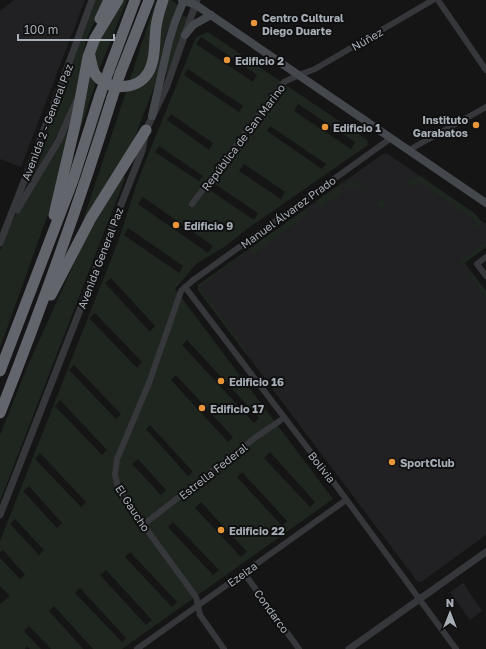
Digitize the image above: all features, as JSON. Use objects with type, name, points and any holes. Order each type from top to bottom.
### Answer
[{"type":"highway","points":[[95,38],[99,21],[109,0]]},
{"type":"highway","points":[[42,262],[76,121],[90,49],[118,0]]},
{"type":"highway","points":[[0,371],[73,180],[100,95],[135,0]]},
{"type":"highway","points":[[0,413],[87,178],[120,74],[149,0]]},
{"type":"highway","points":[[90,49],[92,67],[96,75],[102,80],[118,87],[130,86],[139,82],[147,74],[152,65],[157,21],[162,2]]},
{"type":"highway","points":[[31,332],[91,218],[146,130]]},
{"type":"main road","points":[[152,116],[168,41],[183,0],[195,2],[211,15],[486,203]]},
{"type":"main road","points":[[185,35],[193,25],[211,15]]},
{"type":"street","name":"Avenida 2 - General Paz","points":[[0,243],[51,112],[92,0]]},
{"type":"street","name":"Núñez","points":[[299,75],[314,69],[433,0]]},
{"type":"street","points":[[438,0],[486,70]]},
{"type":"street","name":"Avenida General Paz","points":[[0,515],[142,151],[146,130],[166,88],[195,2]]},
{"type":"street","name":"República de San Marino","points":[[192,204],[284,82],[299,75]]},
{"type":"street","points":[[7,226],[59,140],[81,90]]},
{"type":"street","points":[[409,150],[486,107]]},
{"type":"street","name":"Manuel Álvarez Prado","points":[[185,287],[391,138]]},
{"type":"street","points":[[486,257],[477,264],[486,276]]},
{"type":"street","name":"Bolivia","points":[[185,287],[346,500],[456,649]]},
{"type":"street","name":"El Gaucho","points":[[185,287],[180,294],[149,383],[115,464],[115,475],[118,487],[143,525],[196,597],[200,615],[224,649]]},
{"type":"street","name":"Estrella Federal","points":[[143,525],[256,437],[284,418]]},
{"type":"street","name":"Ezeiza","points":[[141,648],[346,500]]},
{"type":"street","points":[[349,649],[486,552]]},
{"type":"street","name":"Condarco","points":[[244,573],[299,649]]},
{"type":"shaded area","points":[[14,0],[85,0],[21,167],[0,159],[0,11]]},
{"type":"shaded area","points":[[96,0],[106,0],[85,44],[75,98],[68,115],[33,178],[30,177]]},
{"type":"shaded area","points":[[123,0],[127,0],[99,70],[95,65],[94,47]]},
{"type":"shaded area","points":[[168,0],[171,0],[178,5],[165,37],[154,87],[131,147],[83,224],[82,223],[126,92],[141,86]]},
{"type":"shaded area","points":[[156,1],[158,3],[149,58],[145,72],[129,82]]},
{"type":"shaded area","points":[[183,16],[187,17],[185,27],[166,74],[172,45]]},
{"type":"shaded area","points":[[208,32],[367,140],[368,145],[251,226],[224,247],[196,264],[175,289],[333,499],[122,649],[93,649],[54,606],[49,611],[83,649],[51,649],[29,626],[24,631],[41,649],[30,649],[27,646],[25,649],[0,649],[0,604],[10,596],[0,586],[0,558],[20,579],[25,575],[3,550],[0,552],[0,541],[119,239],[136,186],[148,155],[196,37]],"holes":[[[201,37],[257,75],[253,82],[196,44]],[[188,69],[243,106],[239,112],[184,75]],[[298,104],[355,142],[351,149],[294,111]],[[171,114],[213,143],[209,150],[167,120]],[[270,126],[326,164],[322,169],[267,131]],[[159,146],[203,176],[199,181],[155,152]],[[244,164],[285,192],[281,199],[239,171]],[[215,184],[258,213],[254,220],[211,191]],[[143,197],[213,246],[208,253],[138,204]],[[128,228],[183,266],[179,273],[124,235]],[[111,278],[155,326],[150,332],[105,283]],[[95,313],[142,362],[137,368],[89,318]],[[187,340],[259,418],[254,423],[182,345]],[[74,365],[121,414],[116,419],[69,370]],[[176,375],[233,437],[228,442],[171,380]],[[60,400],[107,450],[102,455],[55,406]],[[150,425],[193,472],[188,476],[146,429]],[[270,452],[315,502],[310,507],[264,458]],[[40,453],[86,502],[81,507],[35,459]],[[138,459],[166,490],[161,495],[132,464]],[[242,472],[287,521],[282,526],[237,477]],[[29,486],[62,523],[57,528],[23,491]],[[201,502],[247,552],[241,557],[195,508]],[[15,519],[44,550],[39,555],[10,524]],[[173,522],[219,570],[213,575],[168,527]],[[130,552],[177,602],[172,607],[125,557]],[[106,570],[152,620],[146,625],[100,575]],[[80,588],[126,638],[122,642],[75,593]]]},
{"type":"shaded area","points":[[86,72],[96,82],[72,155]]},
{"type":"shaded area","points":[[70,127],[53,200],[0,348],[0,251],[18,210],[48,165]]},
{"type":"shaded area","points":[[383,154],[388,154],[474,213],[482,222],[486,223],[486,247],[465,263],[486,291],[486,535],[421,582],[417,581],[198,290],[198,285]]},
{"type":"shaded area","points":[[420,176],[474,213],[482,222],[478,228],[475,226],[478,222],[419,182],[414,187],[407,182],[412,178]]},
{"type":"shaded area","points":[[123,177],[125,178],[0,501],[0,435],[28,365],[83,244],[100,213]]},
{"type":"shaded area","points":[[349,178],[341,185],[342,193],[321,208],[316,201]]},
{"type":"shaded area","points":[[352,180],[386,205],[382,208],[377,205],[379,200],[358,186],[355,190],[351,186],[345,191],[344,186]]},
{"type":"shaded area","points":[[306,209],[309,213],[253,255],[250,250],[201,287],[248,352],[246,354],[198,290],[198,285]]},
{"type":"shaded area","points":[[486,242],[486,247],[465,263],[467,266],[464,266],[459,262]]},
{"type":"shaded area","points":[[471,272],[486,291],[486,298],[468,274]]},
{"type":"shaded area","points":[[463,583],[482,611],[470,620],[450,592]]},
{"type":"place","name":"Centro Cultural Diego Duarte","points":[[254,23]]},
{"type":"place","name":"Edificio 2","points":[[227,60]]},
{"type":"place","name":"Instituto Garabatos","points":[[476,125]]},
{"type":"place","name":"Edificio 1","points":[[325,127]]},
{"type":"place","name":"Edificio 9","points":[[176,225]]},
{"type":"place","name":"Edificio 16","points":[[221,381]]},
{"type":"place","name":"Edificio 17","points":[[202,408]]},
{"type":"place","name":"SportClub","points":[[392,462]]},
{"type":"place","name":"Edificio 22","points":[[221,530]]}]
